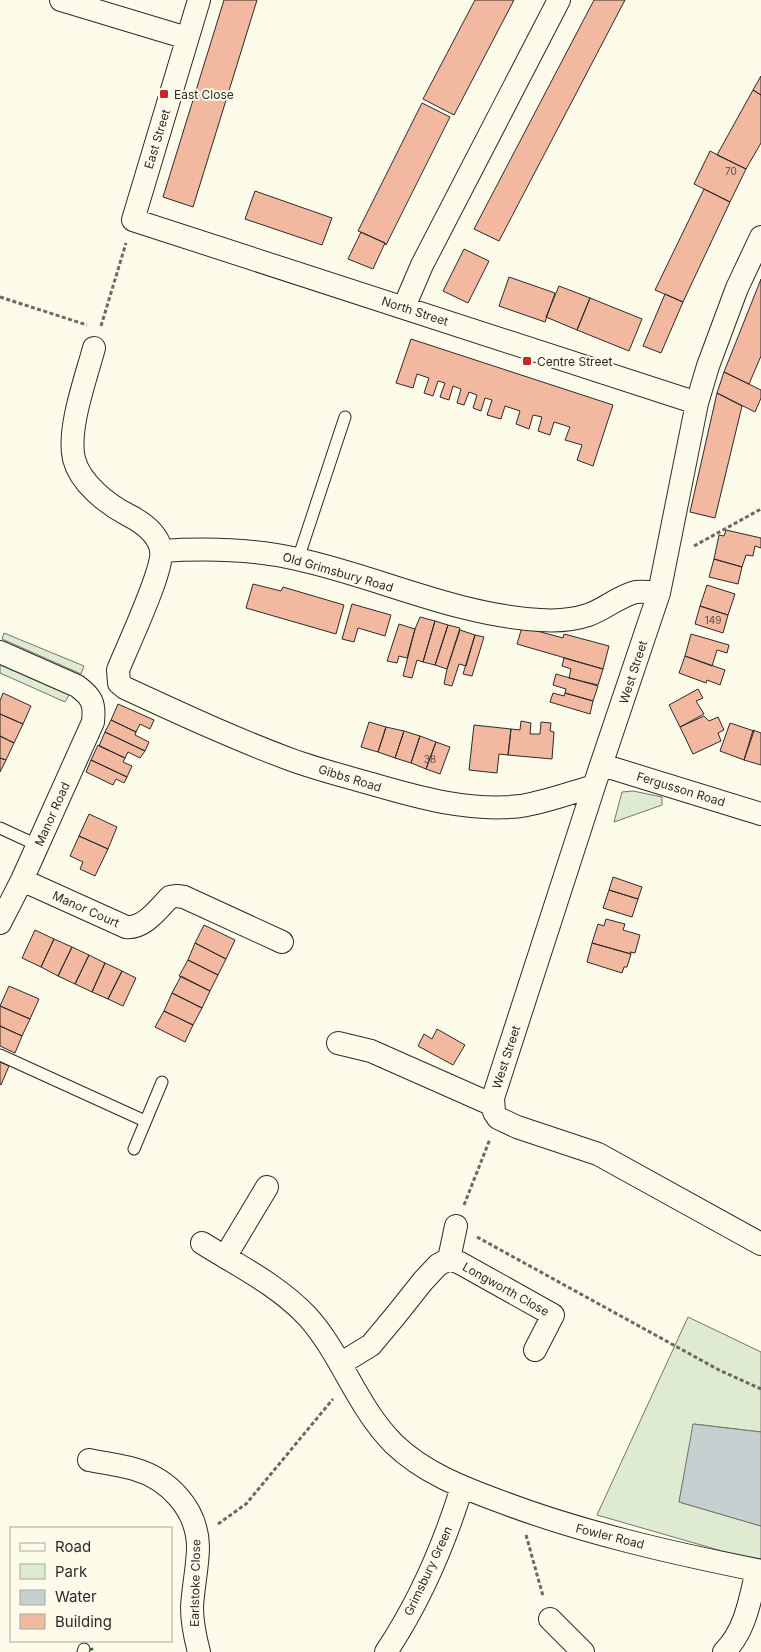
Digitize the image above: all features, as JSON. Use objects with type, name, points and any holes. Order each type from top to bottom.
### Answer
[{"type":"street","points":[[61,0],[187,38]]},
{"type":"street","name":"East Street","points":[[133,220],[199,0]]},
{"type":"street","points":[[404,307],[422,265],[559,0]]},
{"type":"street","name":"North Street","points":[[133,220],[697,403]]},
{"type":"street","name":"West Street","points":[[496,1111],[493,1098],[659,593],[697,403],[724,323],[761,237]]},
{"type":"street","points":[[97,338],[74,425],[72,444],[74,460],[82,475],[102,498],[151,530],[158,540],[162,551]]},
{"type":"street","name":"Old Grimsbury Road","points":[[162,551],[190,549],[273,554],[298,559],[473,610],[540,620],[575,618],[599,610],[635,592],[659,593]]},
{"type":"street","name":"Gibbs Road","points":[[162,551],[155,581],[118,670],[119,683],[125,688],[208,726],[290,759],[399,792],[437,801],[467,806],[521,806],[594,786]]},
{"type":"street","name":"Manor Road","points":[[0,652],[77,686],[93,702],[94,711],[93,722],[22,880],[0,923]]},
{"type":"street","name":"Fergusson Road","points":[[602,765],[761,814]]},
{"type":"street","name":"Manor Court","points":[[22,880],[126,927],[133,928],[140,925],[170,897],[177,896],[184,897],[282,942]]},
{"type":"street","name":"West Street","points":[[338,1042],[371,1051],[496,1111],[517,1127],[598,1154],[761,1244]]},
{"type":"street","points":[[225,1257],[267,1187]]},
{"type":"street","name":"Longworth Close","points":[[449,1259],[456,1226]]},
{"type":"street","points":[[202,1243],[280,1292],[308,1316],[321,1334],[361,1402],[394,1444],[414,1461],[462,1487]]},
{"type":"street","name":"Longworth Close","points":[[344,1372],[371,1345],[438,1264],[449,1259],[460,1263],[553,1315],[535,1350]]},
{"type":"street","name":"Earlstoke Close","points":[[90,1460],[136,1469],[175,1492],[188,1509],[196,1529],[198,1546],[192,1608],[193,1632],[199,1652]]},
{"type":"street","name":"Fowler Road","points":[[462,1487],[518,1508],[601,1535],[759,1570]]},
{"type":"street","name":"Grimsbury Green","points":[[386,1652],[417,1600],[436,1559],[450,1526],[462,1487]]},
{"type":"street","points":[[724,1652],[738,1634],[745,1618],[759,1570]]},
{"type":"street","points":[[550,1619],[583,1652]]},
{"type":"lane","points":[[298,559],[345,417]]},
{"type":"lane","points":[[0,828],[37,845]]},
{"type":"lane","points":[[0,1055],[145,1121]]},
{"type":"lane","points":[[134,1149],[162,1082]]},
{"type":"path","points":[[0,297],[97,338],[133,220]]},
{"type":"path","points":[[664,562],[761,509]]},
{"type":"path","points":[[496,1111],[456,1226],[719,1370],[761,1389]]},
{"type":"path","points":[[197,1539],[246,1504],[344,1372]]},
{"type":"path","points":[[518,1508],[550,1619]]},
{"type":"green space","points":[[4,633],[84,666],[81,674],[2,639]]},
{"type":"green space","points":[[0,665],[69,695],[65,702],[0,673]]},
{"type":"green space","points":[[633,791],[662,797],[662,805],[614,822],[622,792]]},
{"type":"green space","points":[[688,1317],[761,1352],[761,1432],[694,1424],[679,1502],[761,1526],[761,1559],[722,1551],[597,1515]]},
{"type":"water","points":[[693,1424],[761,1432],[761,1526],[679,1502]]},
{"type":"building","points":[[224,0],[257,0],[193,207],[163,197]]},
{"type":"building","points":[[475,0],[514,0],[454,115],[423,99]]},
{"type":"building","points":[[594,0],[625,0],[499,241],[474,229]]},
{"type":"building","points":[[761,76],[761,95],[753,90]]},
{"type":"building","points":[[753,90],[761,95],[761,143],[746,169],[717,155]]},
{"type":"building","points":[[422,103],[450,117],[386,245],[358,231]]},
{"type":"building","points":[[710,151],[746,169],[730,202],[694,184]]},
{"type":"building","points":[[704,189],[730,202],[683,302],[655,290]]},
{"type":"building","points":[[255,191],[332,218],[322,245],[245,219]]},
{"type":"building","points":[[361,232],[385,243],[373,269],[348,259]]},
{"type":"building","points":[[464,249],[489,261],[468,303],[443,291]]},
{"type":"building","points":[[509,277],[555,293],[545,322],[499,306]]},
{"type":"building","points":[[761,279],[761,356],[749,384],[724,372]]},
{"type":"building","points":[[559,286],[590,298],[577,330],[546,317]]},
{"type":"building","points":[[665,294],[683,302],[661,353],[643,346]]},
{"type":"building","points":[[590,298],[642,319],[629,351],[577,330]]},
{"type":"building","points":[[411,339],[613,405],[593,466],[577,460],[582,445],[565,440],[570,427],[554,422],[550,435],[538,431],[542,417],[533,415],[529,429],[516,424],[520,411],[505,406],[501,419],[487,415],[492,400],[485,398],[481,411],[473,408],[477,395],[469,392],[464,405],[457,403],[461,389],[453,386],[449,400],[440,397],[445,383],[438,381],[433,396],[424,393],[429,378],[417,374],[413,388],[396,383]]},
{"type":"building","points":[[724,372],[761,390],[761,398],[755,412],[717,393]]},
{"type":"building","points":[[717,393],[742,406],[715,518],[690,512]]},
{"type":"building","points":[[726,530],[761,538],[761,548],[755,546],[753,556],[746,555],[742,567],[714,559],[719,535],[724,536]]},
{"type":"building","points":[[714,559],[742,567],[738,584],[709,577]]},
{"type":"building","points":[[253,584],[281,591],[283,587],[344,605],[336,634],[246,608]]},
{"type":"building","points":[[707,585],[735,594],[728,615],[700,606]]},
{"type":"building","points":[[352,604],[391,615],[385,636],[358,628],[354,642],[342,639]]},
{"type":"building","points":[[700,606],[728,615],[723,633],[695,624]]},
{"type":"building","points":[[420,617],[435,621],[423,662],[417,660],[412,678],[403,676]]},
{"type":"building","points":[[435,621],[448,625],[435,665],[423,662]]},
{"type":"building","points":[[399,624],[415,629],[407,658],[399,656],[397,663],[387,661]]},
{"type":"building","points":[[448,625],[460,628],[447,669],[435,665]]},
{"type":"building","points":[[522,627],[563,638],[564,634],[609,646],[603,669],[517,644]]},
{"type":"building","points":[[460,630],[475,635],[466,666],[459,664],[452,686],[444,684]]},
{"type":"building","points":[[691,634],[729,645],[727,653],[717,650],[712,666],[685,656]]},
{"type":"building","points":[[475,635],[484,637],[472,676],[463,674]]},
{"type":"building","points":[[685,656],[725,670],[720,685],[707,680],[706,683],[679,673]]},
{"type":"building","points":[[564,658],[603,669],[598,685],[569,678],[571,669],[562,666]]},
{"type":"building","points":[[556,674],[598,686],[593,701],[565,693],[566,689],[553,685]]},
{"type":"building","points":[[698,689],[703,698],[696,701],[704,714],[680,727],[669,705]]},
{"type":"building","points":[[3,693],[31,706],[23,724],[0,714],[0,701]]},
{"type":"building","points":[[553,693],[564,696],[565,693],[593,701],[590,714],[550,702]]},
{"type":"building","points":[[118,704],[154,720],[150,729],[140,724],[136,732],[111,720]]},
{"type":"building","points":[[0,714],[23,724],[14,743],[0,736]]},
{"type":"building","points":[[704,716],[709,721],[718,717],[724,730],[718,733],[721,741],[693,754],[680,727]]},
{"type":"building","points":[[111,720],[136,732],[135,735],[149,742],[145,751],[105,732]]},
{"type":"building","points":[[521,721],[531,723],[530,734],[540,734],[541,722],[551,723],[550,731],[554,732],[552,759],[508,755],[511,729],[520,730]]},
{"type":"building","points":[[369,722],[386,727],[378,752],[361,747]]},
{"type":"building","points":[[730,723],[754,731],[744,760],[720,751]]},
{"type":"building","points":[[474,725],[511,729],[508,755],[499,754],[497,773],[469,770]]},
{"type":"building","points":[[386,727],[404,731],[395,758],[378,752]]},
{"type":"building","points":[[753,730],[761,733],[761,765],[744,760]]},
{"type":"building","points":[[404,731],[420,736],[411,763],[395,758]]},
{"type":"building","points":[[105,732],[145,751],[140,758],[128,752],[125,758],[99,746]]},
{"type":"building","points":[[0,736],[14,743],[6,760],[0,758]]},
{"type":"building","points":[[420,736],[436,742],[426,769],[411,763]]},
{"type":"building","points":[[436,742],[450,747],[440,774],[426,769]]},
{"type":"building","points":[[98,745],[125,758],[123,762],[132,766],[127,777],[91,760]]},
{"type":"building","points":[[0,758],[6,760],[0,772]]},
{"type":"building","points":[[91,760],[127,777],[124,783],[116,779],[113,785],[86,772]]},
{"type":"building","points":[[89,814],[117,827],[108,849],[79,836]]},
{"type":"building","points":[[79,836],[108,849],[95,876],[80,869],[83,862],[70,856]]},
{"type":"building","points":[[613,877],[642,887],[638,899],[609,890]]},
{"type":"building","points":[[609,890],[638,899],[632,917],[603,908]]},
{"type":"building","points":[[606,919],[625,924],[623,930],[640,935],[635,953],[630,952],[631,954],[592,943],[598,924],[604,926]]},
{"type":"building","points":[[204,925],[235,940],[226,959],[195,943]]},
{"type":"building","points":[[35,930],[54,939],[41,967],[22,958]]},
{"type":"building","points":[[54,939],[72,947],[58,976],[41,967]]},
{"type":"building","points":[[195,943],[226,959],[218,975],[188,960]]},
{"type":"building","points":[[592,943],[631,954],[627,967],[624,967],[622,973],[587,962]]},
{"type":"building","points":[[72,947],[89,955],[75,984],[58,976]]},
{"type":"building","points":[[89,955],[105,963],[92,992],[75,984]]},
{"type":"building","points":[[188,960],[218,975],[210,991],[179,976]]},
{"type":"building","points":[[105,963],[122,971],[108,999],[92,992]]},
{"type":"building","points":[[122,971],[136,978],[123,1006],[108,999]]},
{"type":"building","points":[[181,976],[210,991],[202,1008],[172,993]]},
{"type":"building","points":[[9,986],[39,999],[30,1019],[0,1006]]},
{"type":"building","points":[[172,993],[202,1008],[193,1025],[164,1011]]},
{"type":"building","points":[[0,1006],[30,1019],[22,1036],[0,1026]]},
{"type":"building","points":[[164,1011],[193,1025],[185,1042],[155,1027]]},
{"type":"building","points":[[0,1026],[22,1036],[15,1053],[0,1046]]},
{"type":"building","points":[[437,1029],[465,1045],[453,1065],[418,1046],[424,1034],[432,1039]]},
{"type":"building","points":[[0,1062],[9,1066],[1,1085],[0,1084]]},
{"type":"hedge","points":[[91,1648],[92,1652]]},
{"type":"place","name":"East Close","points":[[164,94]]},
{"type":"place","name":"Centre Street","points":[[527,361]]}]
